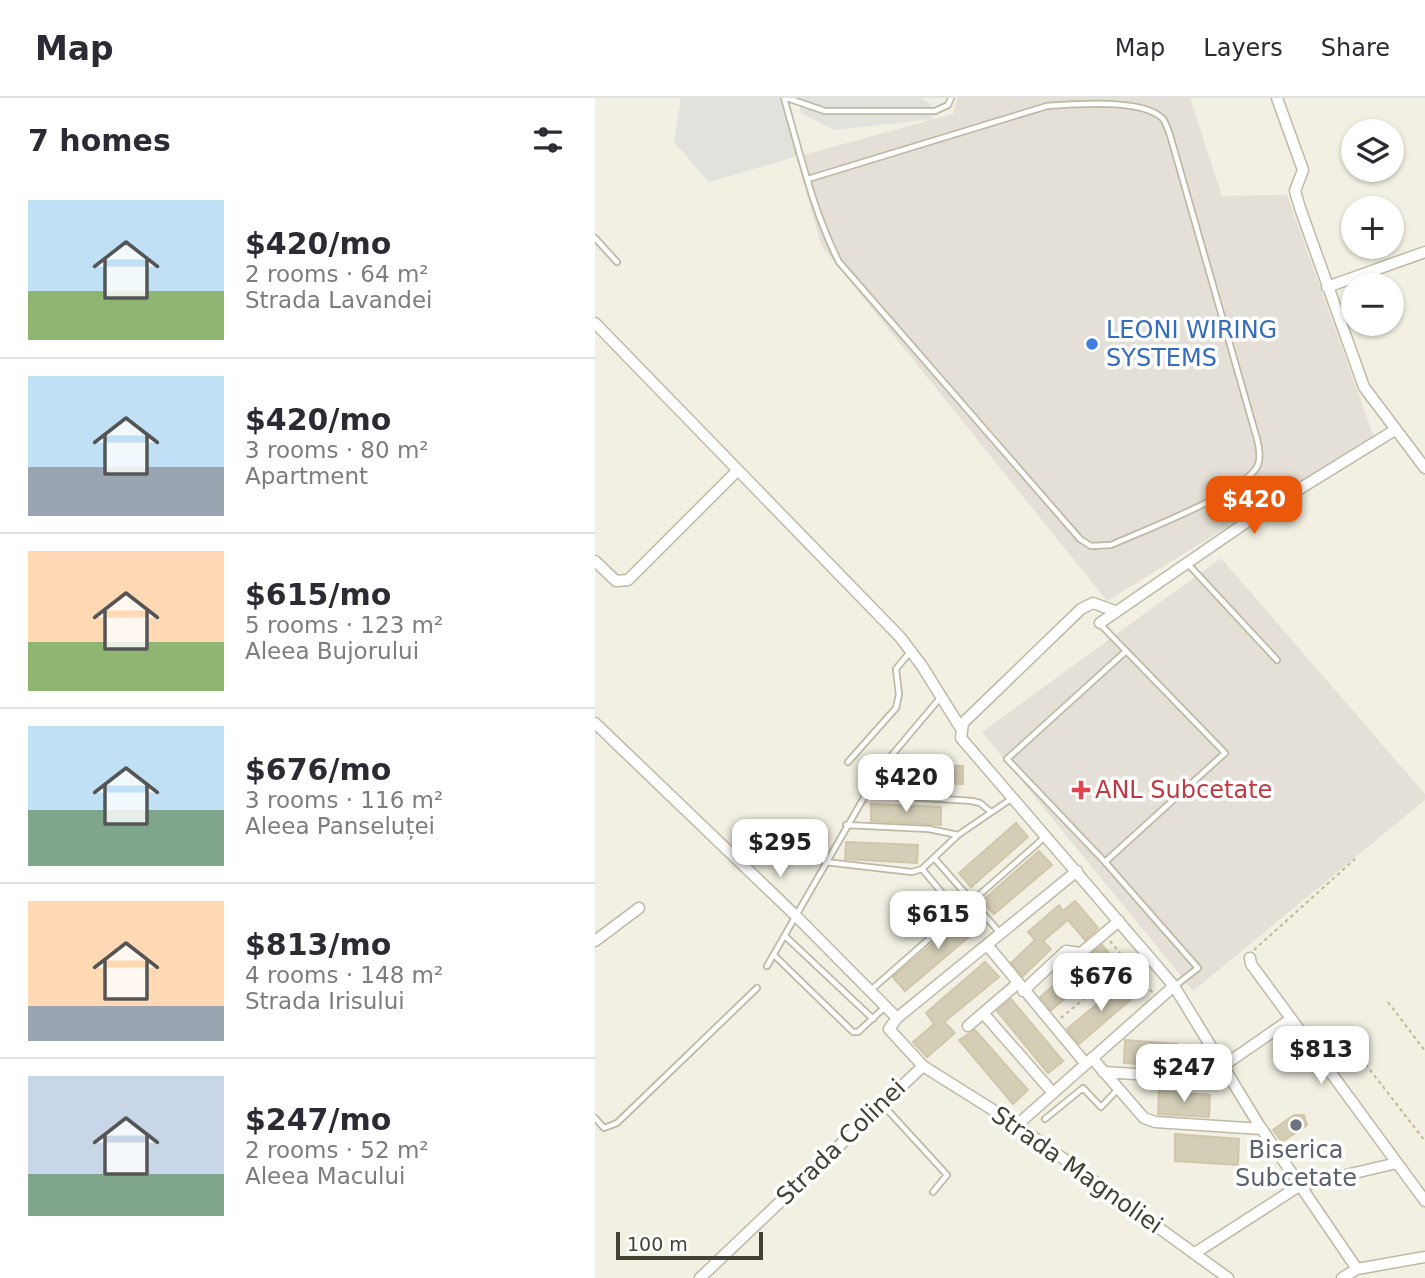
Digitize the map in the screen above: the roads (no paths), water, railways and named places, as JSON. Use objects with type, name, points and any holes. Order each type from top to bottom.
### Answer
[{"type":"street","points":[[1277,98],[1303,170],[1295,191],[1364,387],[1425,468]]},
{"type":"street","points":[[1327,287],[1425,252]]},
{"type":"street","points":[[595,323],[911,651],[960,727],[964,744],[1174,986],[1262,1129],[1357,1269]]},
{"type":"street","points":[[1100,623],[1187,562],[1395,430]]},
{"type":"street","points":[[595,561],[616,581],[628,580],[738,470]]},
{"type":"street","points":[[960,727],[1081,609],[1093,603],[1115,611]]},
{"type":"street","points":[[595,723],[795,915],[897,1018],[1077,872]]},
{"type":"street","points":[[595,941],[639,908]]},
{"type":"street","points":[[968,1026],[1066,951],[1081,953],[1119,921]]},
{"type":"street","points":[[988,946],[1053,1026],[1104,1072],[1145,1118],[1155,1122],[1262,1129]]},
{"type":"street","points":[[1250,958],[1291,1019],[1425,1201]]},
{"type":"street","points":[[1017,1125],[1174,986]]},
{"type":"street","points":[[983,1013],[1053,1093]]},
{"type":"street","name":"Strada Magnoliei","points":[[897,1018],[889,1029],[923,1066],[1017,1125],[1228,1278]]},
{"type":"street","points":[[1223,1066],[1291,1019]]},
{"type":"street","name":"Strada Colinei","points":[[700,1278],[923,1066]]},
{"type":"street","points":[[1104,1072],[1232,1080]]},
{"type":"street","points":[[1195,1252],[1299,1186],[1397,1163]]},
{"type":"street","points":[[1342,1278],[1357,1269],[1425,1257]]},
{"type":"lane","points":[[786,98],[825,111],[935,111],[949,104],[951,98]]},
{"type":"lane","points":[[786,98],[808,179],[826,237],[839,262],[1080,539],[1091,546],[1111,545],[1222,495],[1248,478],[1258,466],[1257,439],[1170,135],[1162,118],[1150,111],[1123,105],[1086,103],[1047,106],[808,179]]},
{"type":"lane","points":[[595,238],[617,262]]},
{"type":"lane","points":[[1187,562],[1277,660]]},
{"type":"lane","points":[[1100,623],[1225,753],[1105,862]]},
{"type":"lane","points":[[848,762],[896,708],[899,695],[895,674],[905,655],[911,651]]},
{"type":"lane","points":[[1125,652],[1007,759],[1105,862],[1198,968],[1174,986]]},
{"type":"lane","points":[[767,966],[775,957],[795,915],[864,794],[881,768],[941,697]]},
{"type":"lane","points":[[864,794],[972,801],[980,803],[991,812]]},
{"type":"lane","points":[[825,862],[912,872],[922,869],[936,859],[958,835],[1011,799]]},
{"type":"lane","points":[[846,825],[929,829],[958,835]]},
{"type":"lane","points":[[870,991],[1045,836]]},
{"type":"lane","points":[[936,859],[1002,934]]},
{"type":"lane","points":[[922,869],[959,913]]},
{"type":"lane","points":[[785,936],[873,1019]]},
{"type":"lane","points":[[775,957],[853,1032],[858,1032],[885,1006]]},
{"type":"lane","points":[[595,1118],[604,1128],[617,1123],[757,988]]},
{"type":"lane","points":[[1045,1119],[1083,1088],[1101,1107],[1118,1089]]},
{"type":"lane","points":[[881,1104],[947,1175],[933,1192]]},
{"type":"place","name":"LEONI WIRING SYSTEMS","points":[[1092,344]]},
{"type":"place","name":"ANL Subcetate","points":[[1081,790]]},
{"type":"place","name":"Biserica Subcetate","points":[[1296,1125]]}]
